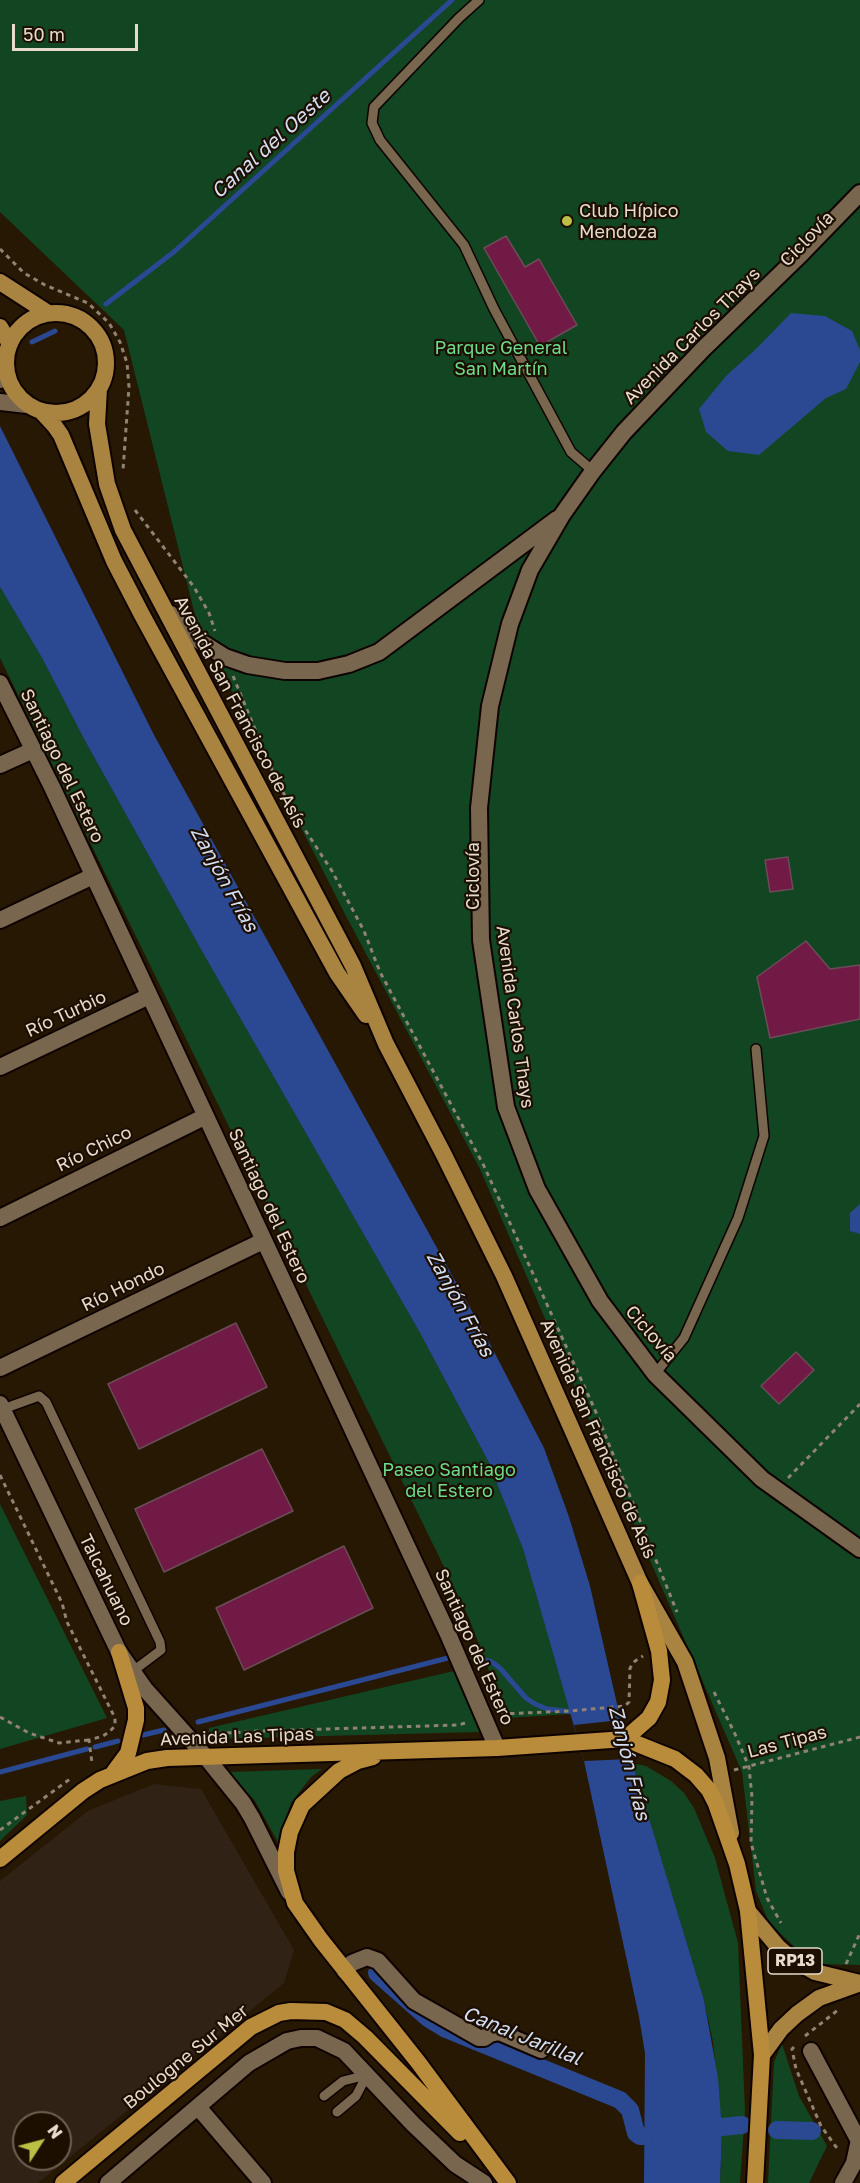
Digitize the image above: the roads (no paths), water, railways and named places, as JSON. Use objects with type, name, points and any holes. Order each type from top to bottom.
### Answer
[{"type":"highway","points":[[640,1582],[659,1651],[662,1680],[658,1702],[649,1718],[625,1739],[675,1759],[696,1775],[709,1790],[737,1863],[748,1911],[762,2055],[755,2183]]},
{"type":"highway","points":[[113,1773],[128,1752],[136,1720],[136,1708],[119,1652]]},
{"type":"highway","name":"Avenida Las Tipas","points":[[0,1859],[83,1791],[113,1773],[147,1761],[205,1756],[497,1748],[625,1739]]},
{"type":"highway","name":"Avenida Las Tipas","points":[[296,1903],[286,1871],[286,1852],[290,1832],[302,1805],[323,1783],[348,1765],[400,1750]]},
{"type":"highway","points":[[296,1903],[321,1940],[418,2062],[505,2179]]},
{"type":"highway","name":"Boulogne Sur Mer","points":[[63,2183],[251,2027],[279,2013],[306,2010],[326,2012],[345,2020],[365,2037],[505,2179]]},
{"type":"main road","points":[[0,282],[48,314]]},
{"type":"main road","points":[[48,314],[64,314],[79,319],[92,328],[101,341],[105,357],[105,373],[99,388],[90,400],[72,411],[62,413],[34,408],[15,392],[8,378],[6,361],[10,344],[19,329],[32,319],[48,314]]},
{"type":"main road","points":[[0,327],[10,344]]},
{"type":"main road","name":"Avenida San Francisco de Asís","points":[[99,388],[97,424],[107,484],[123,530],[353,966],[386,1044],[504,1276],[640,1582],[685,1662],[721,1773],[737,1863]]},
{"type":"main road","name":"Avenida San Francisco de Asís","points":[[34,408],[54,425],[60,435],[114,561],[142,615],[337,974],[386,1044]]},
{"type":"main road","name":"RP13","points":[[748,1911],[778,1947],[792,1959],[815,1972],[859,1983]]},
{"type":"main road","name":"RP13","points":[[762,2055],[781,2029],[819,1998],[859,1983]]},
{"type":"street","name":"Avenida Carlos Thays","points":[[860,194],[703,349],[624,432],[562,514],[530,570],[510,624],[490,706],[479,808],[481,940],[506,1107],[537,1190],[600,1301],[656,1374],[762,1479],[860,1549]]},
{"type":"street","points":[[0,380],[6,361]]},
{"type":"street","points":[[0,402],[34,408]]},
{"type":"street","name":"Avenida Carlos Thays","points":[[161,603],[189,635],[225,657],[248,665],[285,671],[318,671],[349,664],[379,652],[562,514]]},
{"type":"street","name":"Santiago del Estero","points":[[0,683],[93,876],[448,1634],[497,1748]]},
{"type":"street","points":[[0,765],[33,750]]},
{"type":"street","points":[[0,920],[93,876]]},
{"type":"street","name":"Río Turbio","points":[[0,1067],[149,996]]},
{"type":"street","name":"Río Chico","points":[[0,1218],[206,1116]]},
{"type":"street","name":"Río Hondo","points":[[0,1368],[263,1241]]},
{"type":"street","name":"Talcahuano","points":[[1,1406],[119,1652],[145,1689],[205,1756]]},
{"type":"street","points":[[205,1756],[252,1818],[281,1879],[296,1903]]},
{"type":"street","points":[[345,1971],[352,1962],[367,1957],[378,1961],[414,2001],[479,2038],[499,2032],[541,2050]]},
{"type":"street","points":[[109,2183],[249,2063],[287,2041],[318,2038],[344,2051],[413,2124],[455,2164],[484,2183]]},
{"type":"street","points":[[811,2051],[859,2139],[854,2163],[843,2183]]},
{"type":"street","points":[[198,2107],[263,2183]]},
{"type":"lane","points":[[479,0],[374,107],[372,123],[380,140],[464,245],[494,309],[571,453],[593,471]]},
{"type":"lane","points":[[656,1374],[684,1338],[738,1218],[764,1136],[756,1049]]},
{"type":"lane","points":[[1,1406],[39,1395],[46,1402],[160,1642],[161,1650],[133,1671]]},
{"type":"lane","points":[[324,2096],[343,2081],[367,2075]]},
{"type":"lane","points":[[337,2112],[356,2096],[367,2075]]},
{"type":"water","points":[[791,313],[825,316],[852,331],[860,350],[860,362],[846,389],[826,398],[759,455],[728,451],[706,432],[699,409],[726,376]]},
{"type":"water","name":"Zanjón Frías","points":[[0,426],[154,735],[490,1344],[544,1448],[569,1517],[590,1586],[625,1739],[704,2000],[718,2078],[722,2130],[720,2183],[644,2183],[645,2053],[639,2017],[584,1761],[523,1549],[488,1461],[420,1333],[199,946],[84,739],[42,658],[0,587]]},
{"type":"water","points":[[860,1204],[860,1234],[850,1231],[850,1213]]},
{"type":"waterway","name":"Canal del Oeste","points":[[106,304],[175,251],[452,0]]},
{"type":"waterway","points":[[32,342],[55,331]]},
{"type":"waterway","points":[[473,1657],[492,1662],[500,1668],[526,1698],[535,1704],[547,1709],[575,1712]]},
{"type":"waterway","points":[[198,1722],[448,1658]]},
{"type":"waterway","name":"Canal Jarillal","points":[[143,1735],[164,1730]]},
{"type":"waterway","name":"Canal Jarillal","points":[[95,1747],[118,1741]]},
{"type":"waterway","name":"Canal Jarillal","points":[[0,1772],[87,1749]]},
{"type":"waterway","name":"Canal Jarillal","points":[[377,1973],[428,2018],[446,2029],[620,2100],[630,2110],[636,2133],[644,2136]]},
{"type":"waterway","name":"Canal Jarillal","points":[[722,2127],[742,2125]]},
{"type":"waterway","name":"Canal Jarillal","points":[[777,2130],[812,2131]]},
{"type":"place","name":"Club Hípico Mendoza","points":[[567,221]]},
{"type":"park label","name":"Parque General San Martín","points":[[501,358]]},
{"type":"park label","name":"Paseo Santiago del Estero","points":[[449,1480]]}]
